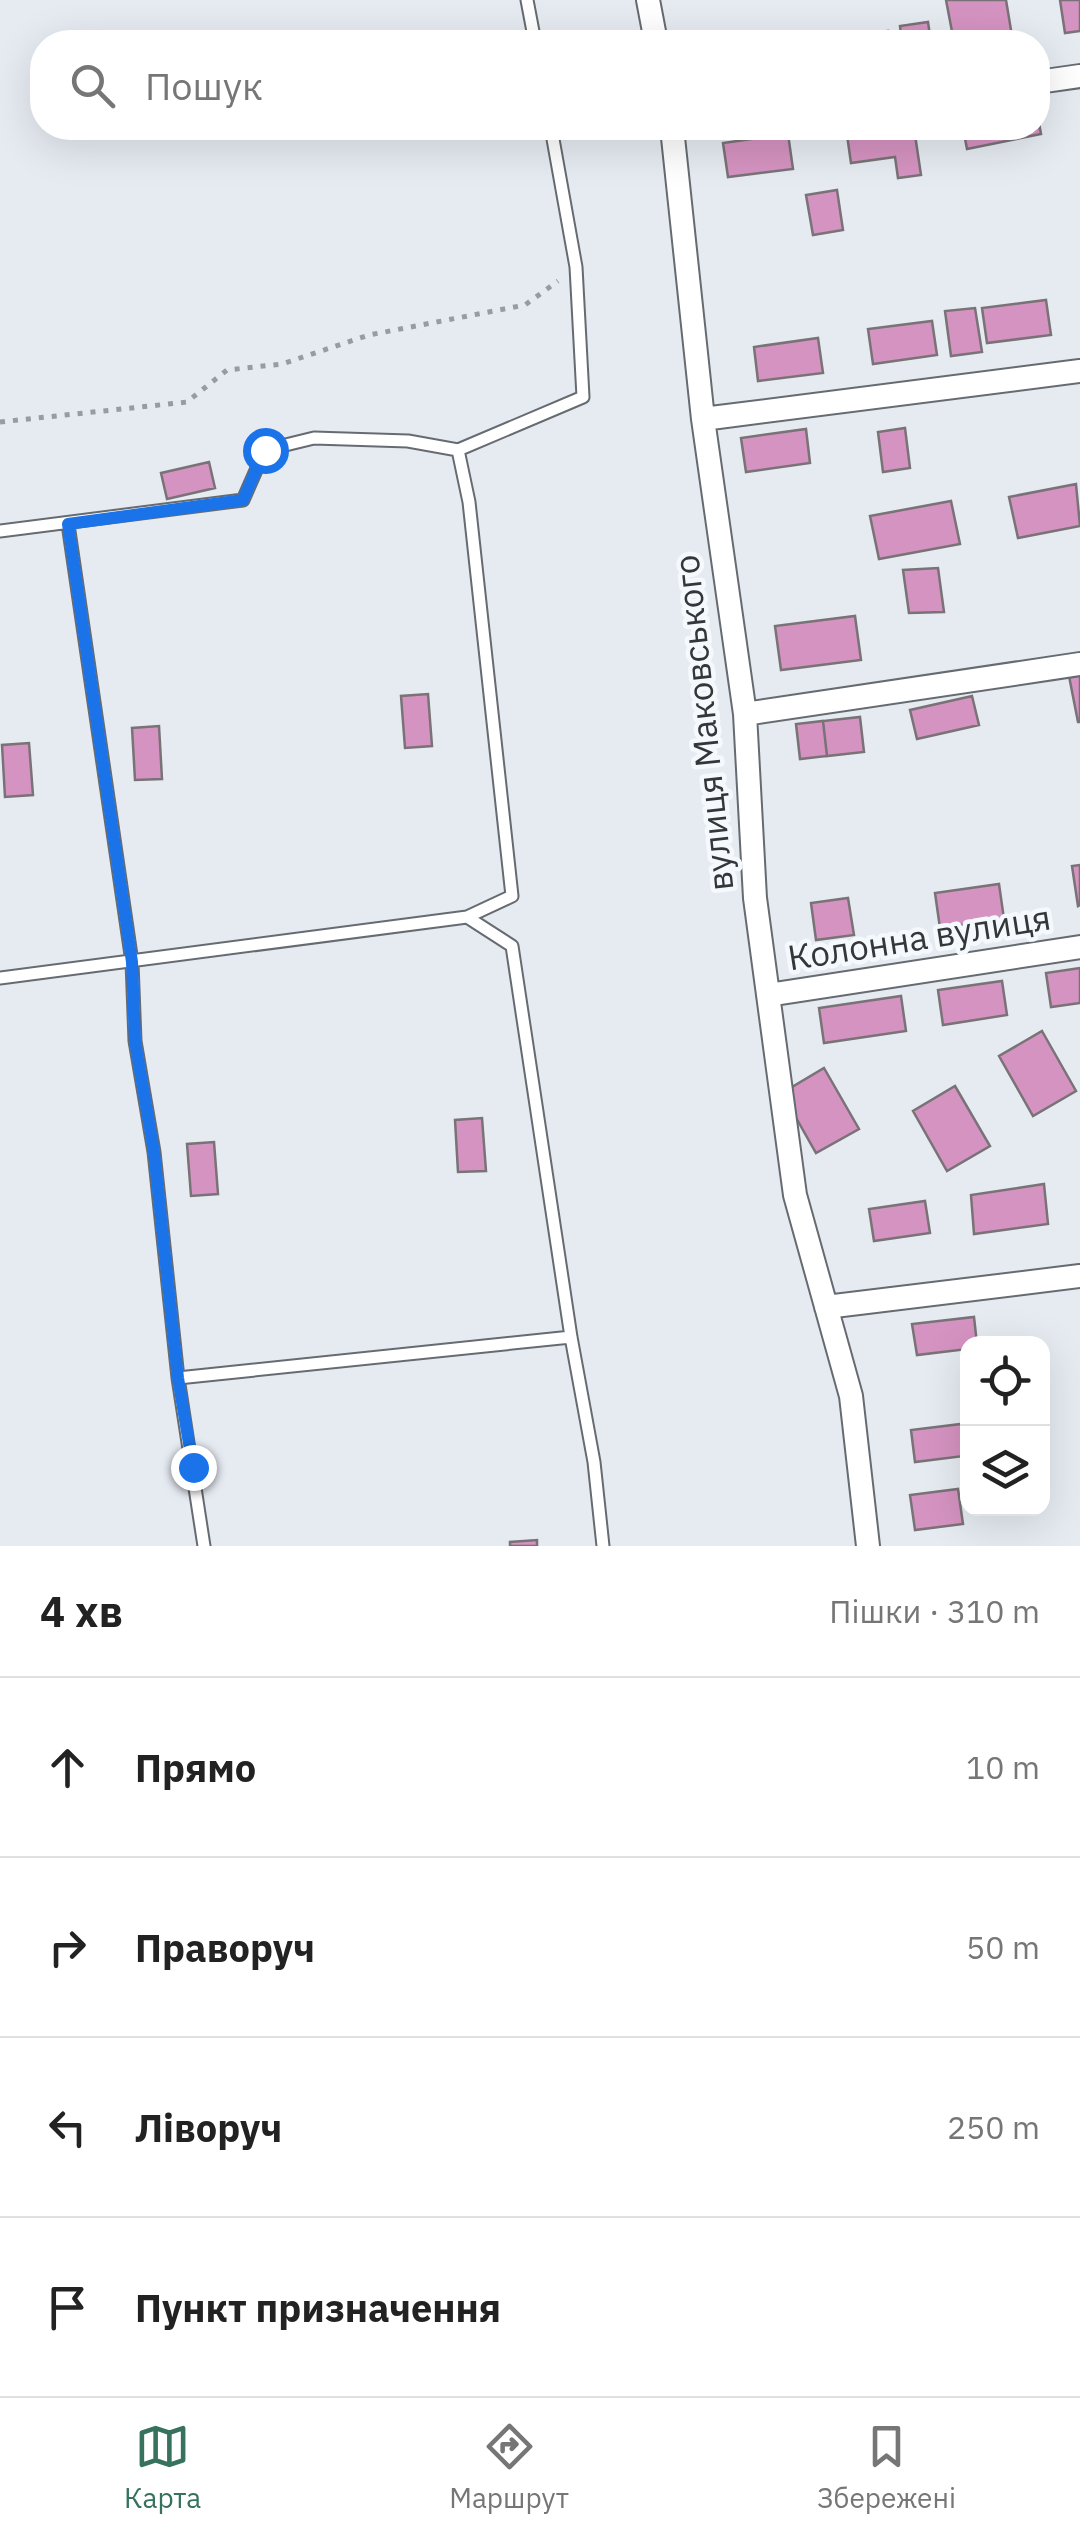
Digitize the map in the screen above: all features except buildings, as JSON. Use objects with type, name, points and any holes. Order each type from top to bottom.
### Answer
[{"type":"street","points":[[648,0],[654,30]]},
{"type":"street","points":[[1050,80],[1080,76]]},
{"type":"street","name":"вулиця Маковського","points":[[673,140],[703,419],[745,714],[755,898],[794,1195],[850,1396],[868,1546]]},
{"type":"street","points":[[703,419],[1080,371]]},
{"type":"street","points":[[745,714],[1080,664]]},
{"type":"street","name":"Колонна вулиця","points":[[768,995],[1080,947]]},
{"type":"street","points":[[826,1307],[1080,1276]]},
{"type":"lane","points":[[527,0],[533,30]]},
{"type":"lane","points":[[0,532],[243,500],[265,450],[314,438],[408,441],[458,450],[583,397],[576,267],[553,140]]},
{"type":"lane","points":[[0,978],[467,917],[512,896],[469,502],[458,450]]},
{"type":"lane","points":[[68,524],[132,962],[135,1041],[154,1152],[178,1378],[204,1546]]},
{"type":"lane","points":[[467,917],[512,946],[571,1337],[594,1462],[603,1546]]},
{"type":"lane","points":[[178,1378],[571,1337]]},
{"type":"path","points":[[0,422],[187,402],[227,370],[282,364],[369,335],[525,305],[576,267]]},
{"type":"route","points":[[193,1467],[178,1378],[154,1152],[135,1041],[132,962],[68,524],[243,500],[265,450]]}]
